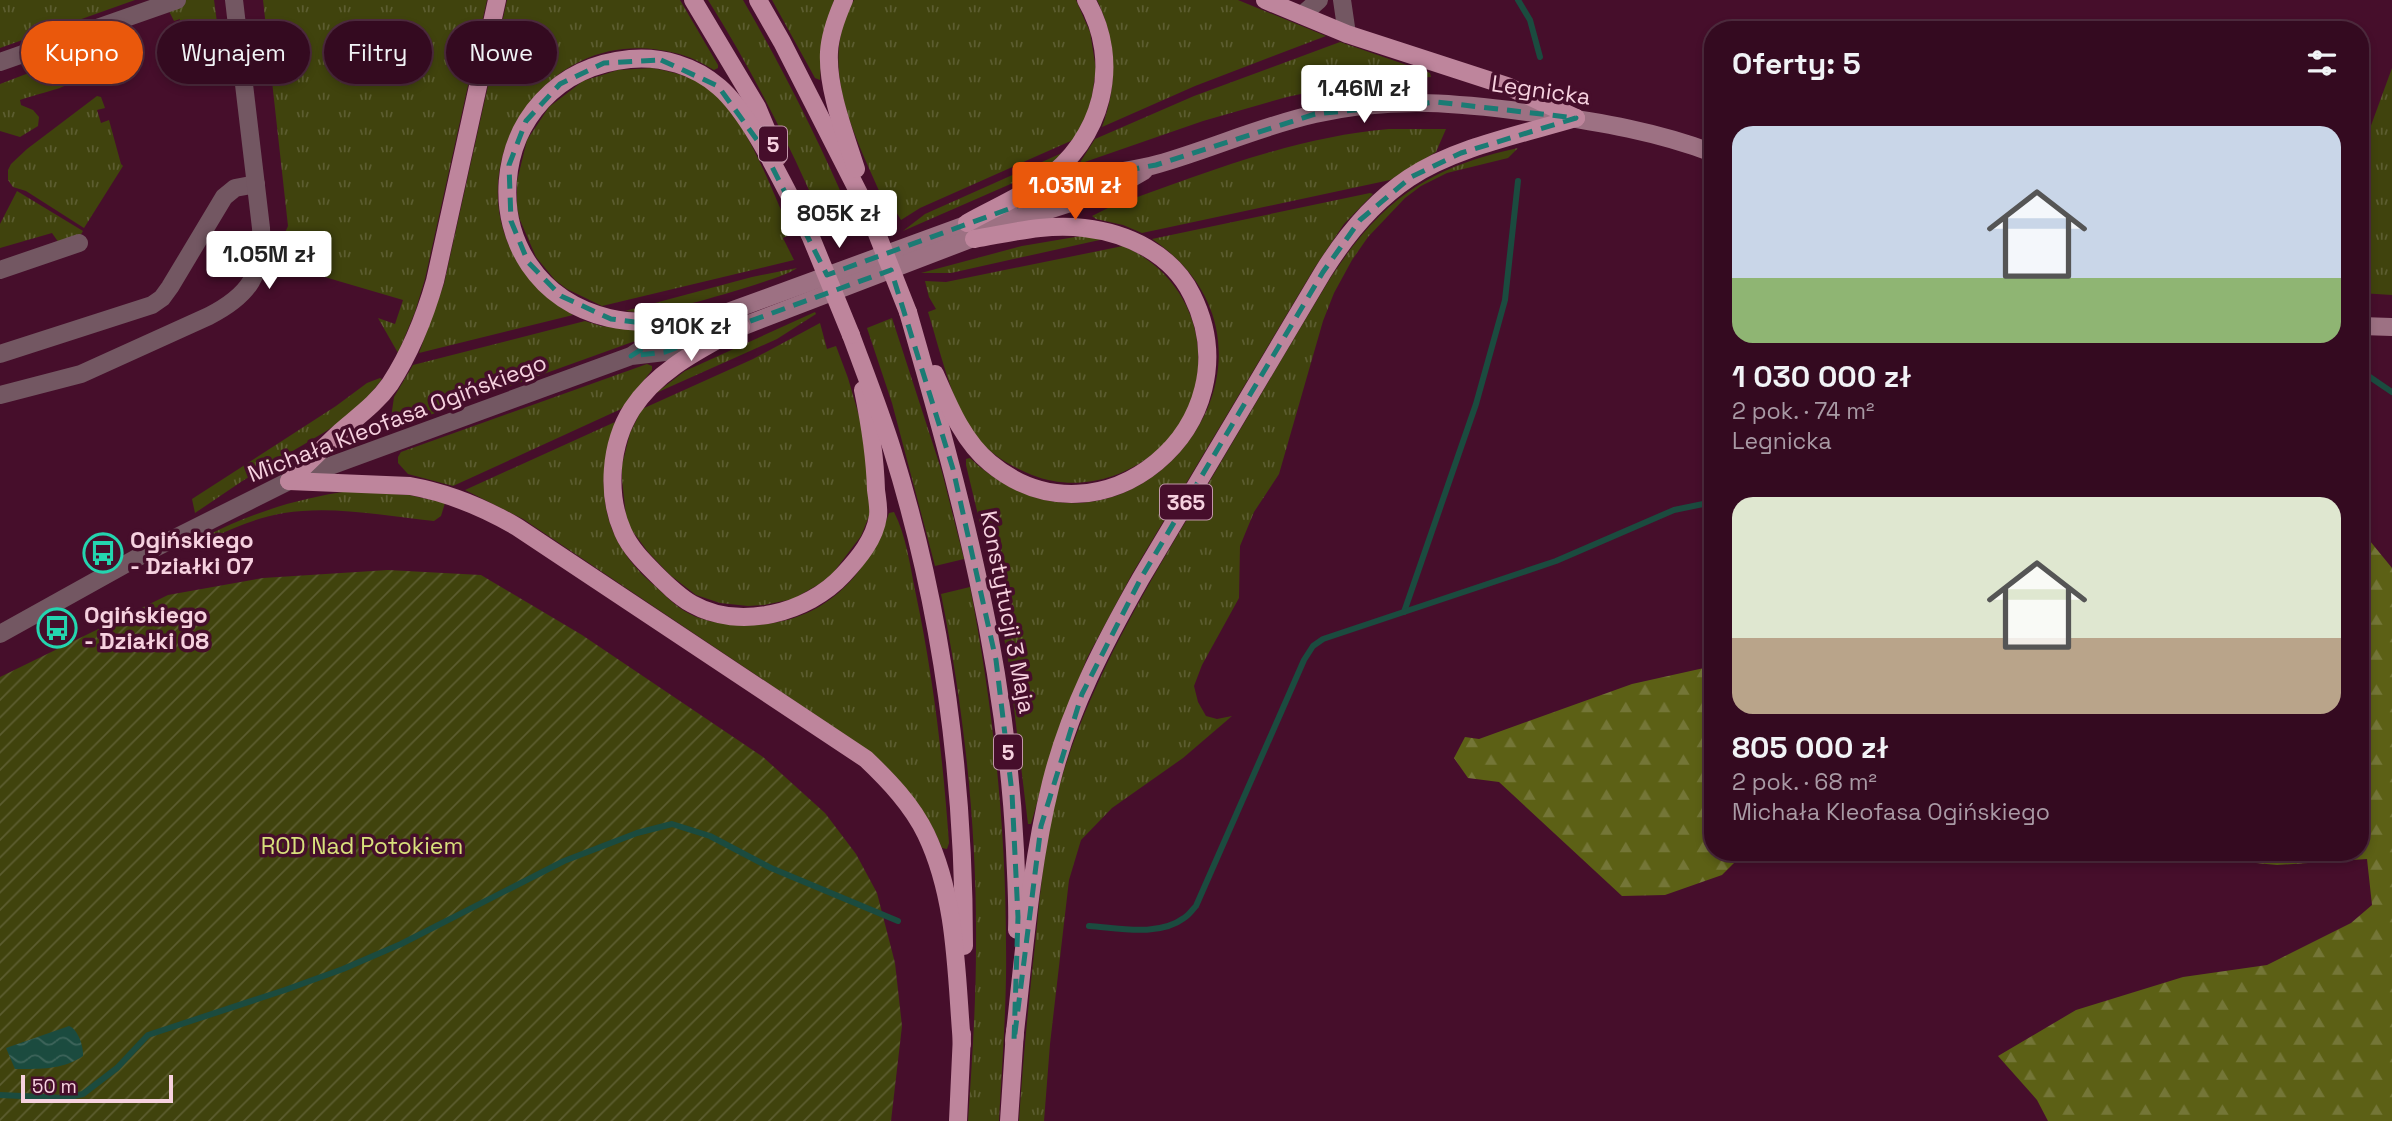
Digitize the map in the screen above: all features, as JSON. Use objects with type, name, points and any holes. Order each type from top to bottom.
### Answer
[{"type":"main road","points":[[289,481],[371,406],[389,385],[424,316],[435,281],[497,0]]},
{"type":"main road","name":"5","points":[[693,0],[757,107],[851,335],[900,474],[923,568],[944,680],[961,843],[965,944],[958,1121]]},
{"type":"main road","name":"5","points":[[758,0],[868,211]]},
{"type":"main road","points":[[844,0],[834,28],[830,62],[836,103],[868,211]]},
{"type":"main road","points":[[970,231],[1042,182],[1070,157],[1085,139],[1101,100],[1105,69],[1099,28],[1086,0]]},
{"type":"main road","name":"365","points":[[1265,0],[1347,34],[1507,86],[1576,118]]},
{"type":"main road","points":[[725,313],[645,323],[611,318],[586,310],[561,296],[538,275],[515,236],[508,208],[507,180],[519,134],[543,99],[579,72],[604,63],[637,58],[661,60],[687,67],[718,86],[742,114],[810,235]]},
{"type":"main road","name":"Legnicka","points":[[970,231],[1105,174],[1156,164],[1270,126],[1363,105],[1404,101],[1437,102],[1576,118],[1657,135],[1704,150]]},
{"type":"main road","name":"365","points":[[1014,1041],[1041,826],[1052,780],[1082,694],[1116,622],[1141,578],[1323,272],[1360,220],[1386,195],[1411,177],[1461,153],[1576,118]]},
{"type":"main road","name":"Konstytucji 3 Maja","points":[[868,211],[908,312],[953,469],[979,573],[998,674],[1012,793],[1018,917],[1009,1121]]},
{"type":"main road","points":[[908,312],[963,432],[991,464],[1018,481],[1055,492],[1107,489],[1136,477],[1169,452],[1186,430],[1199,407],[1208,374],[1209,358],[1206,330],[1199,309],[1190,290],[1170,264],[1131,239],[1106,231],[1048,227],[970,231]]},
{"type":"main road","name":"Michała Kleofasa Ogińskiego","points":[[725,313],[970,231]]},
{"type":"main road","name":"Michała Kleofasa Ogińskiego","points":[[741,327],[970,231]]},
{"type":"main road","points":[[2369,326],[2392,327]]},
{"type":"main road","points":[[741,327],[669,369],[648,389],[632,409],[621,430],[612,482],[618,519],[624,534],[641,558],[664,582],[692,604],[706,610],[735,615],[782,612],[813,600],[827,591],[851,567],[874,528],[878,516],[874,446],[851,335]]},
{"type":"main road","points":[[289,481],[410,486],[429,489],[477,505],[517,527],[866,759],[887,779],[917,819],[926,834],[941,876],[954,944],[962,1044]]},
{"type":"street","points":[[0,62],[177,0]]},
{"type":"street","points":[[0,395],[81,374],[209,316],[243,294],[260,265],[262,247],[234,0]]},
{"type":"street","points":[[1302,15],[1319,0]]},
{"type":"street","points":[[1342,0],[1347,34]]},
{"type":"street","points":[[0,354],[152,305],[170,288],[223,197],[236,188],[256,184]]},
{"type":"street","points":[[0,270],[79,243]]},
{"type":"street","name":"Michała Kleofasa Ogińskiego","points":[[0,634],[150,550],[289,481],[631,356],[660,337],[725,313]]},
{"type":"street","name":"Michała Kleofasa Ogińskiego","points":[[631,356],[665,352],[741,327]]},
{"type":"highlighted area","points":[[661,60],[718,86],[762,147],[827,275],[1105,174],[1156,165],[1315,114],[1437,102],[1576,118],[1461,153],[1411,177],[1360,220],[1323,272],[1141,578],[1082,694],[1041,826],[1014,1041],[1018,917],[1012,793],[996,660],[953,469],[891,270],[665,352],[631,356],[676,327],[611,319],[561,296],[528,262],[511,221],[509,165],[526,121],[560,84],[604,63]]},
{"type":"green space","points":[[0,0],[135,0],[76,21],[21,21],[21,41],[0,48]]},
{"type":"green space","points":[[186,0],[214,0],[217,21],[174,21],[167,7]]},
{"type":"green space","points":[[263,0],[487,0],[482,21],[446,21],[446,84],[468,84],[425,279],[398,353],[378,318],[395,324],[403,300],[277,263],[280,244],[288,226],[272,84],[310,84],[310,21],[265,21]]},
{"type":"green space","points":[[507,0],[680,0],[718,68],[714,70],[680,54],[639,48],[592,56],[557,76],[557,21],[502,21]]},
{"type":"green space","points":[[708,0],[743,0],[801,107],[852,218],[826,229],[772,112]]},
{"type":"green space","points":[[772,0],[834,0],[822,39],[820,80],[815,78]]},
{"type":"green space","points":[[854,0],[1076,0],[1090,32],[1096,69],[1087,114],[1073,140],[920,208],[901,220],[892,205],[894,200],[890,192],[881,195],[860,148],[844,99],[839,74],[839,49],[843,25]]},
{"type":"green space","points":[[1097,0],[1238,0],[1326,36],[1195,86],[1102,127],[1111,95],[1113,63],[1112,47]]},
{"type":"green space","points":[[1340,42],[1430,73],[1431,77],[1356,82],[1287,97],[1203,121],[1079,164],[1095,139],[1194,96]]},
{"type":"green space","points":[[652,68],[695,80],[711,89],[729,108],[750,142],[791,234],[783,238],[794,260],[602,306],[567,289],[555,280],[536,257],[520,220],[517,181],[527,140],[549,107],[583,81],[618,70]]},
{"type":"green space","points":[[2392,68],[2392,295],[2369,294],[2369,131]]},
{"type":"green space","points":[[21,76],[21,84],[68,84],[20,100],[21,105],[33,110],[39,117],[38,126],[20,137],[0,131],[0,84]]},
{"type":"green space","points":[[488,84],[548,84],[515,124],[504,151],[498,181],[499,211],[507,240],[522,268],[544,294],[573,315],[419,353],[444,284]]},
{"type":"green space","points":[[97,96],[101,97],[105,108],[97,110],[101,123],[109,120],[123,166],[84,228],[26,191],[13,187],[8,180],[8,170],[27,149]]},
{"type":"green space","points":[[1389,129],[1446,129],[1436,152],[1390,180],[1142,233],[1092,216],[1110,207],[1247,159],[1318,140]]},
{"type":"green space","points":[[1518,148],[1508,158],[1447,173],[1421,186],[1405,198],[1368,237],[1334,293],[1323,321],[1279,474],[1254,512],[1240,546],[1239,598],[1202,665],[1194,686],[1198,702],[1206,716],[1217,719],[1232,716],[1183,758],[1112,808],[1081,840],[1069,880],[1044,1121],[1019,1121],[1026,1028],[1051,819],[1074,742],[1104,669],[1160,565],[1331,277],[1350,250],[1389,208],[1432,177],[1486,156]]},
{"type":"green space","points":[[1062,153],[1053,163],[1020,180],[903,231],[925,214]]},
{"type":"green space","points":[[17,191],[83,231],[80,236],[59,243],[52,233],[0,248],[0,224]]},
{"type":"green space","points":[[1373,194],[1344,224],[1315,267],[1132,574],[1087,658],[1055,739],[1031,824],[1028,824],[1008,659],[966,459],[970,458],[1029,496],[1088,502],[1141,484],[1184,448],[1211,398],[1218,343],[1200,288],[1152,239]]},
{"type":"green space","points":[[1081,236],[1104,239],[951,273],[921,273],[1022,246]]},
{"type":"green space","points":[[1123,246],[1160,270],[1174,286],[1193,323],[1198,344],[1198,366],[1195,389],[1186,414],[1172,436],[1153,454],[1132,468],[1108,478],[1057,482],[1032,475],[992,452],[972,432],[965,420],[947,374],[928,312],[936,309],[929,297],[925,281],[946,282]]},
{"type":"green space","points":[[797,268],[752,286],[682,306],[653,312],[625,311],[752,277]]},
{"type":"green space","points":[[815,312],[816,314],[777,339],[656,393],[685,371]]},
{"type":"green space","points":[[892,318],[942,472],[964,559],[935,566],[892,403],[867,328]]},
{"type":"green space","points":[[585,321],[601,326],[641,331],[645,335],[638,340],[402,425],[396,424],[391,418],[394,397],[413,365]]},
{"type":"green space","points":[[820,323],[827,349],[836,346],[873,464],[870,514],[861,536],[833,573],[793,599],[748,606],[720,603],[696,595],[670,575],[631,529],[626,516],[622,480],[622,465],[630,433],[642,409],[753,359]]},
{"type":"green space","points":[[647,364],[652,366],[652,370],[621,409],[453,486],[408,474],[398,463],[401,452]]},
{"type":"green space","points":[[382,379],[369,395],[343,419],[195,513],[192,499],[367,383]]},
{"type":"green space","points":[[615,422],[604,471],[605,501],[611,526],[629,559],[646,577],[679,608],[702,619],[734,625],[776,623],[820,606],[854,577],[868,558],[889,513],[894,512],[907,550],[937,716],[949,843],[947,849],[942,848],[929,820],[912,796],[871,752],[523,519],[465,490]]},
{"type":"green space","points":[[350,491],[409,495],[445,503],[441,516],[434,521],[359,512],[302,511],[266,517],[213,537],[206,536],[276,508]]},
{"type":"green space","points":[[2369,540],[2392,568],[2392,1121],[2048,1121],[2037,1100],[1998,1056],[2076,1010],[2183,977],[2267,965],[2351,923],[2372,905],[2367,861],[2371,792]]},
{"type":"green space","name":"ROD Nad Potokiem","points":[[388,570],[481,575],[582,635],[763,757],[825,813],[856,854],[877,893],[895,963],[902,1026],[891,1121],[0,1121],[0,677],[168,595],[263,578]]},
{"type":"green space","points":[[970,587],[997,766],[1004,856],[1006,990],[999,1121],[968,1121],[975,989],[974,857],[968,769],[941,594]]},
{"type":"green space","points":[[1704,668],[1704,861],[1736,861],[1722,875],[1665,895],[1622,896],[1499,782],[1468,778],[1454,758],[1465,737],[1479,739],[1632,684]]},
{"type":"green space","points":[[2235,861],[2337,861],[2277,865]]},
{"type":"water","points":[[69,1026],[80,1039],[83,1056],[59,1066],[15,1069],[6,1048]]},
{"type":"waterway","points":[[1518,0],[1530,20],[1540,57]]},
{"type":"waterway","points":[[1404,612],[1476,404],[1505,300],[1518,181]]},
{"type":"waterway","points":[[2369,376],[2392,392]]},
{"type":"waterway","points":[[1089,926],[1138,930],[1163,928],[1184,918],[1196,906],[1304,660],[1313,646],[1323,639],[1556,561],[1674,510],[1704,504]]},
{"type":"waterway","points":[[0,1095],[64,1098],[83,1094],[117,1068],[148,1035],[343,969],[401,944],[564,861],[637,833],[672,824],[710,836],[771,868],[898,921]]},
{"type":"place","name":"Ogińskiego - Działki 07","points":[[103,553]]},
{"type":"place","name":"Ogińskiego - Działki 08","points":[[57,628]]}]
